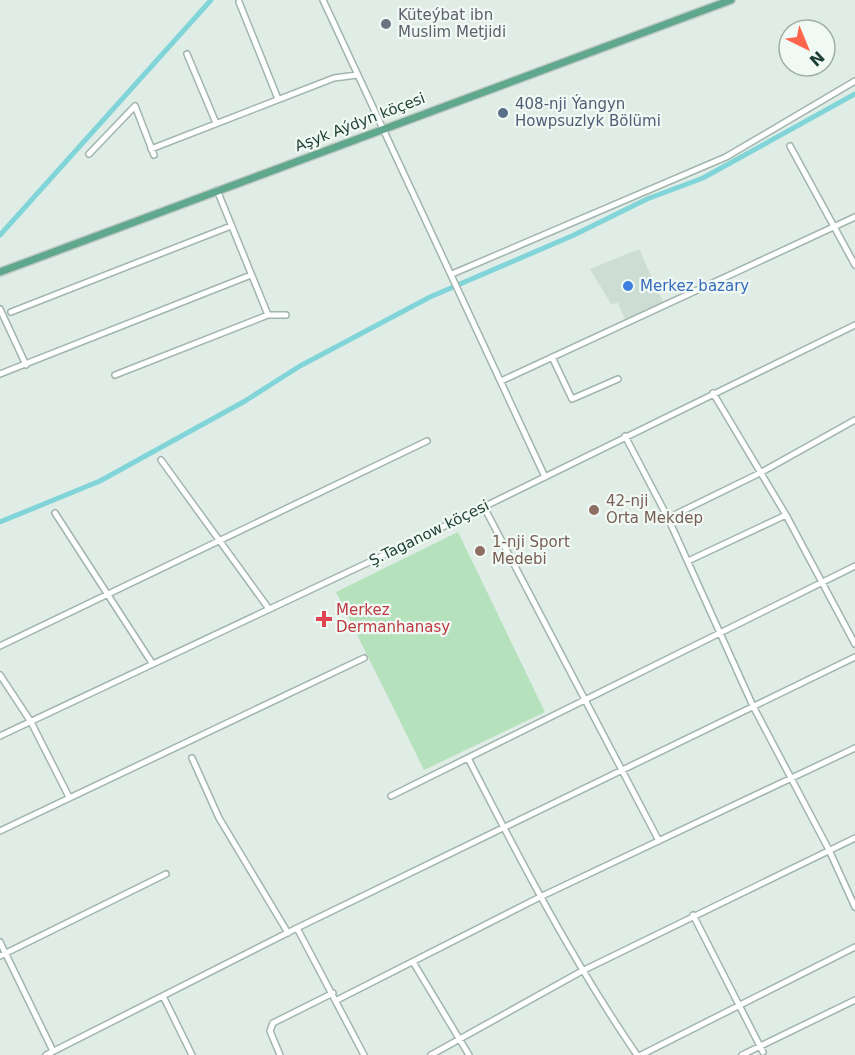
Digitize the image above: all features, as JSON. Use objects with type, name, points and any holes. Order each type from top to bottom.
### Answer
[{"type":"main road","name":"Aşyk Aýdyn köçesi","points":[[0,272],[731,0]]},
{"type":"street","points":[[323,0],[453,275],[545,477]]},
{"type":"street","points":[[239,2],[278,99]]},
{"type":"street","points":[[187,54],[216,123]]},
{"type":"street","points":[[89,154],[135,106],[152,152],[216,123],[278,99],[334,78],[357,75]]},
{"type":"street","points":[[453,275],[726,157],[855,81]]},
{"type":"street","points":[[790,146],[855,265]]},
{"type":"street","points":[[217,190],[268,315]]},
{"type":"street","points":[[501,381],[855,217]]},
{"type":"street","points":[[11,312],[231,226]]},
{"type":"street","points":[[0,374],[251,275]]},
{"type":"street","points":[[0,309],[26,364]]},
{"type":"street","points":[[114,375],[268,315],[286,315]]},
{"type":"street","name":"Ş.Taganow köçesi","points":[[0,736],[483,507],[855,325]]},
{"type":"street","points":[[552,357],[572,399],[618,379]]},
{"type":"street","points":[[713,393],[786,515],[855,644]]},
{"type":"street","points":[[668,518],[760,473],[855,420]]},
{"type":"street","points":[[625,436],[668,518],[753,706],[829,850],[855,907]]},
{"type":"street","points":[[0,646],[427,441]]},
{"type":"street","points":[[161,460],[269,609]]},
{"type":"street","points":[[483,507],[623,768],[659,841]]},
{"type":"street","points":[[55,513],[152,663]]},
{"type":"street","points":[[688,561],[786,515]]},
{"type":"street","points":[[391,796],[855,566]]},
{"type":"street","points":[[46,1055],[297,928],[855,657]]},
{"type":"street","points":[[0,831],[364,658]]},
{"type":"street","points":[[0,675],[31,722],[69,797]]},
{"type":"street","points":[[337,1000],[540,897],[855,748]]},
{"type":"street","points":[[192,758],[219,818],[288,933]]},
{"type":"street","points":[[468,758],[540,897],[582,971],[639,1055],[855,946]]},
{"type":"street","points":[[431,1055],[582,971],[855,838]]},
{"type":"street","points":[[3,955],[166,874]]},
{"type":"street","points":[[693,915],[762,1049]]},
{"type":"street","points":[[297,928],[364,1055]]},
{"type":"street","points":[[0,942],[3,955],[53,1051]]},
{"type":"street","points":[[412,962],[469,1055]]},
{"type":"street","points":[[280,1055],[270,1032],[273,1023],[333,993]]},
{"type":"street","points":[[163,996],[192,1055]]},
{"type":"street","points":[[742,1055],[762,1049],[855,1000]]},
{"type":"shaded area","name":"Merkez bazary","points":[[639,249],[663,302],[625,319],[618,303],[611,304],[590,269]]},
{"type":"green space","points":[[458,532],[545,712],[424,770],[336,592]]},
{"type":"waterway","points":[[0,235],[211,0]]},
{"type":"waterway","points":[[0,522],[100,481],[245,401],[300,366],[430,297],[574,235],[647,199],[703,178],[855,94]]},
{"type":"place","name":"Küteýbat ibn Muslim Metjidi","points":[[386,24]]},
{"type":"place","name":"408-nji Ýangyn Howpsuzlyk Bölümi","points":[[503,113]]},
{"type":"place","name":"Merkez bazary","points":[[628,286]]},
{"type":"place","name":"42-nji Orta Mekdep","points":[[594,510]]},
{"type":"place","name":"1-nji Sport Medebi","points":[[480,551]]},
{"type":"place","name":"Merkez Dermanhanasy","points":[[324,619]]}]
